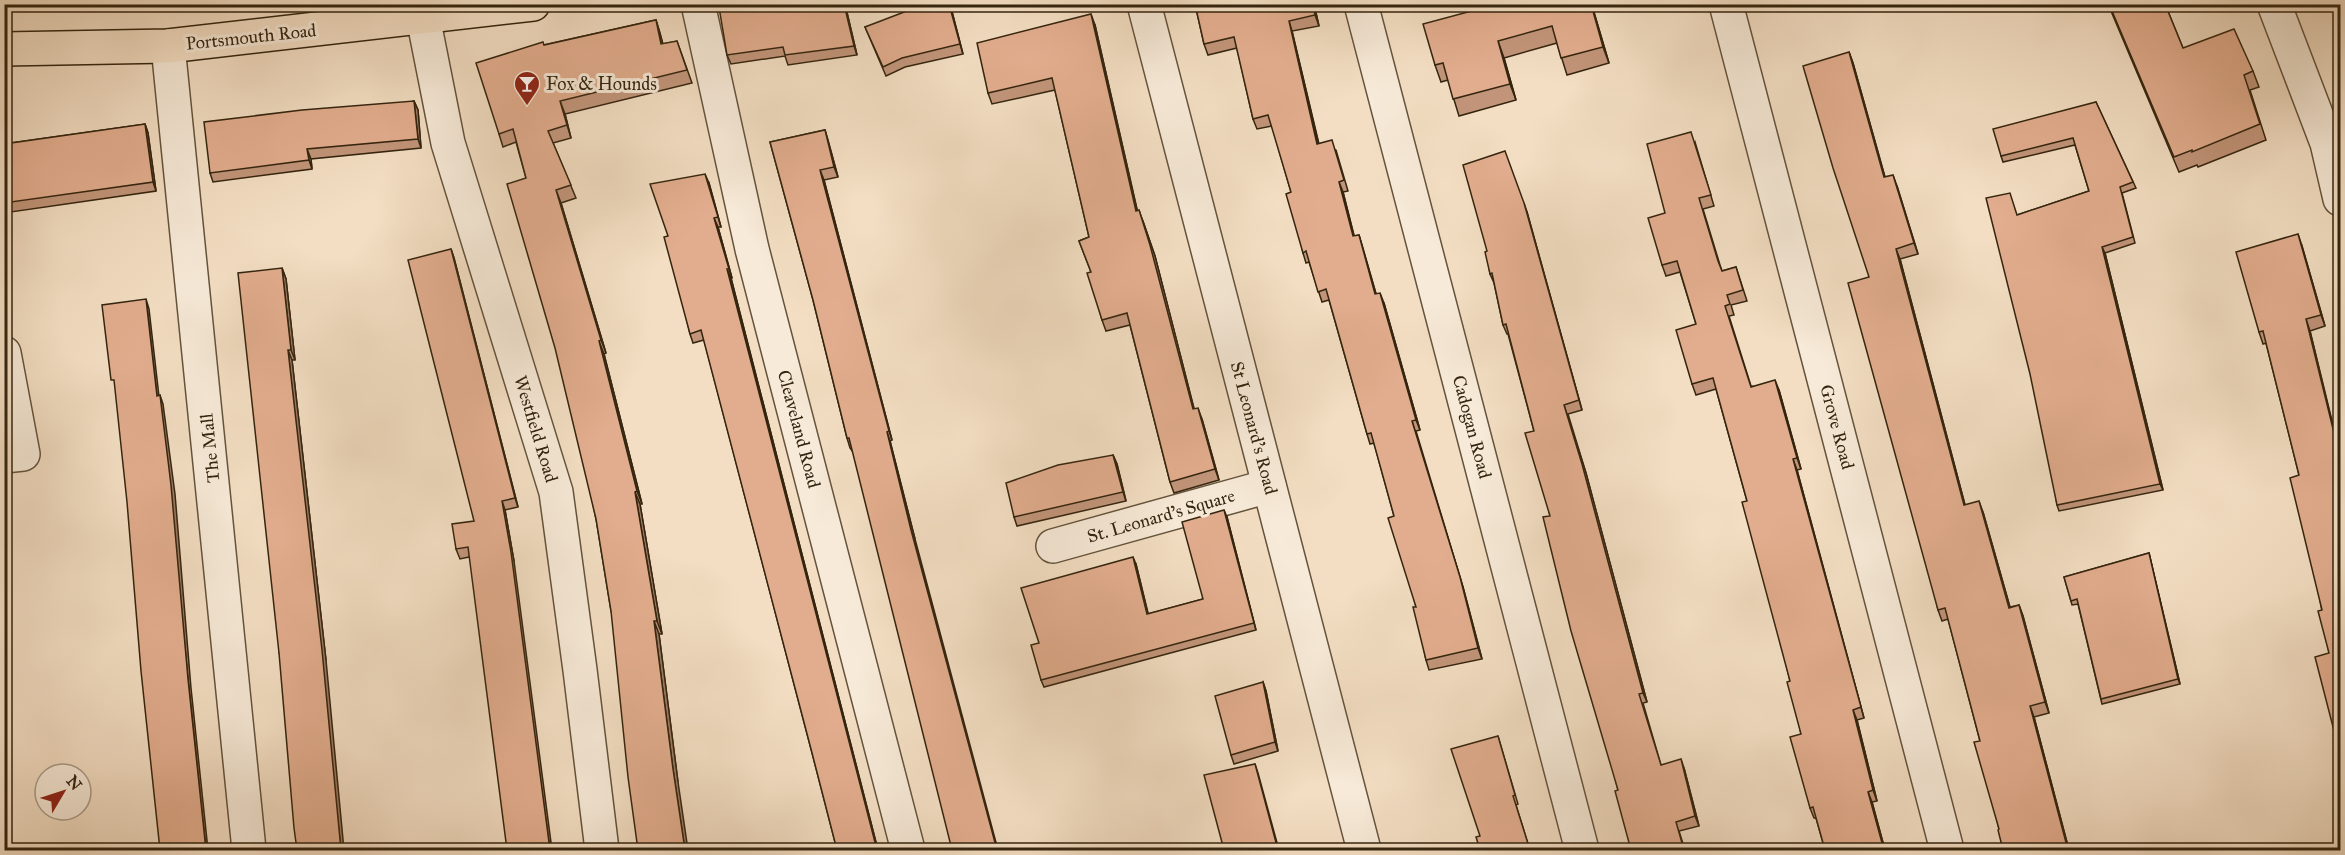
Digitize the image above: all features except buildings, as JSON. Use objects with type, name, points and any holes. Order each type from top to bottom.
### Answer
[{"type":"main road","name":"Portsmouth Road","points":[[4,49],[168,46],[533,4]]},
{"type":"street","name":"Cleaveland Road","points":[[698,4],[752,249],[908,850]]},
{"type":"street","name":"St Leonard's Road","points":[[1144,4],[1364,850]]},
{"type":"street","name":"Cadogan Road","points":[[1361,4],[1582,850]]},
{"type":"street","name":"Grove Road","points":[[1726,4],[1947,850]]},
{"type":"street","points":[[2274,4],[2327,143],[2340,199]]},
{"type":"street","name":"Westfield Road","points":[[423,17],[448,143],[556,492],[602,850]]},
{"type":"street","name":"The Mall","points":[[168,46],[249,850]]},
{"type":"street","points":[[4,353],[23,454],[4,456]]},
{"type":"street","name":"St. Leonard's Square","points":[[1053,546],[1269,486]]},
{"type":"place","name":"Fox & Hounds","points":[[527,107]]}]
